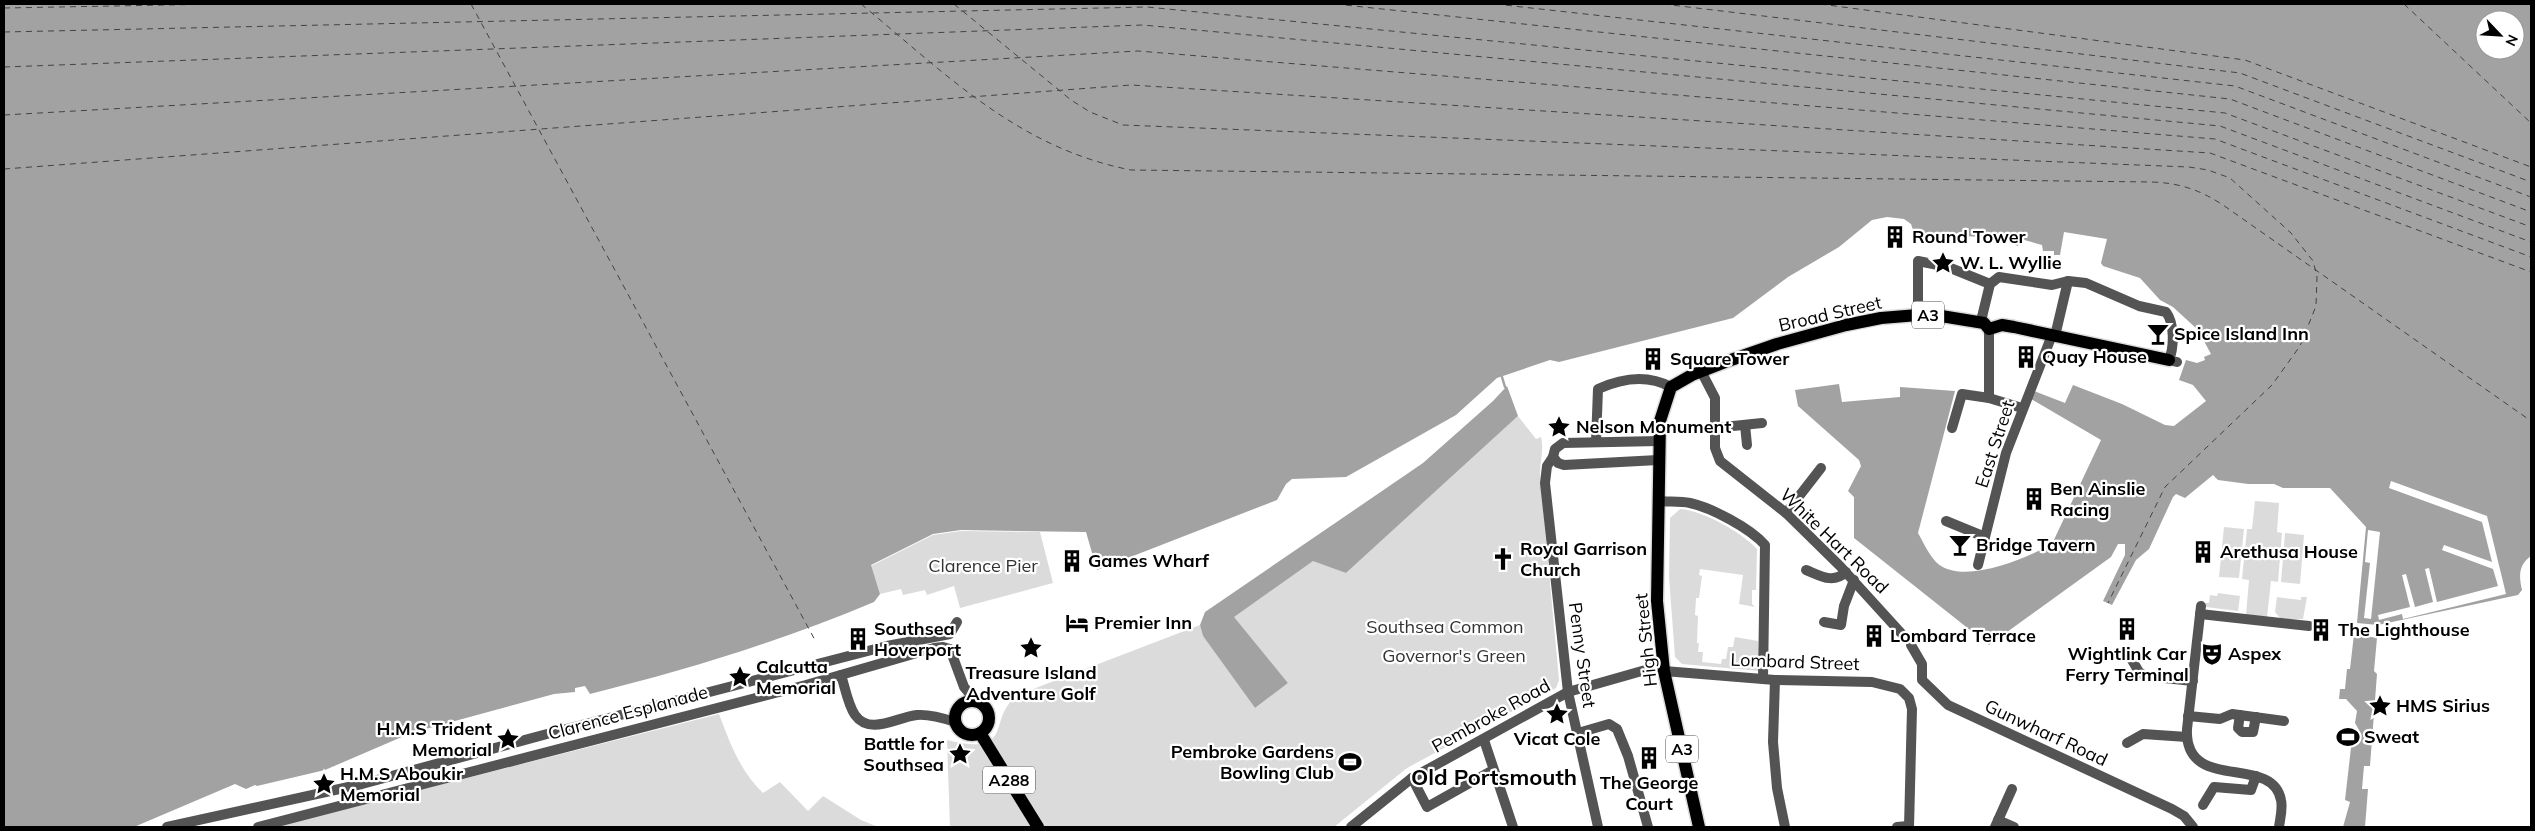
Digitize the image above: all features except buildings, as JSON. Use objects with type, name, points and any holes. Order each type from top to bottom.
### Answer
[{"type":"main road","name":"Broad Street","points":[[1671,387],[1701,371],[1777,344],[1846,325],[1881,318],[1935,315],[1985,325],[2007,326],[2054,335],[2173,361]]},
{"type":"main road","name":"High Street","points":[[1671,387],[1662,412],[1659,441],[1657,601],[1663,668],[1699,827]]},
{"type":"main road","points":[[969,700],[975,700],[984,705],[989,715],[988,725],[980,733],[965,734],[955,722],[954,717],[959,706],[969,700]]},
{"type":"main road","name":"A288","points":[[980,733],[1038,827]]},
{"type":"street","points":[[1918,316],[1918,261],[1948,267],[1990,284]]},
{"type":"street","points":[[1989,398],[1985,325],[1990,284],[1999,277],[2052,285],[2068,281],[2086,284],[2139,306],[2166,312],[2169,317],[2173,345],[2173,361]]},
{"type":"street","name":"East Street","points":[[1978,565],[2006,453],[2022,408],[2054,335],[2068,281]]},
{"type":"street","name":"White Hart Road","points":[[1701,371],[1715,398],[1714,428],[1716,454],[1720,462],[1786,513],[1854,580],[1901,633]]},
{"type":"street","points":[[1596,442],[1598,390],[1628,380],[1641,378],[1660,380],[1671,387]]},
{"type":"street","points":[[1952,428],[1962,394],[1989,398],[2022,408]]},
{"type":"street","points":[[1714,428],[1762,423]]},
{"type":"street","points":[[1745,425],[1747,445]]},
{"type":"street","points":[[1658,460],[1564,465],[1558,463],[1553,457],[1555,449],[1559,444],[1659,441]]},
{"type":"street","name":"Penny Street","points":[[1553,457],[1546,472],[1545,483],[1568,692],[1598,827]]},
{"type":"street","points":[[1786,513],[1821,468]]},
{"type":"street","points":[[1658,501],[1690,503],[1709,510],[1757,536],[1766,545],[1764,679]]},
{"type":"street","points":[[1946,521],[1985,537]]},
{"type":"street","points":[[1806,570],[1832,580],[1846,572]]},
{"type":"street","points":[[1824,622],[1841,625],[1844,606],[1854,580]]},
{"type":"street","points":[[2280,827],[2282,805],[2280,796],[2269,782],[2256,776],[2207,766],[2195,756],[2187,737],[2200,610],[2309,626]]},
{"type":"street","points":[[167,827],[362,784],[887,646],[950,634],[957,622]]},
{"type":"street","name":"Gunwharf Road","points":[[1911,645],[1922,664],[1922,680],[1948,705],[2172,809],[2184,816],[2193,827]]},
{"type":"street","name":"Clarence Esplanade","points":[[258,827],[943,647],[950,649],[964,686],[975,700]]},
{"type":"street","points":[[2132,660],[2139,672],[2148,677],[2193,681]]},
{"type":"street","name":"Pembroke Road","points":[[1351,827],[1412,778],[1568,692],[1663,668]]},
{"type":"street","name":"Lombard Street","points":[[1663,668],[1775,680],[1872,682],[1900,689],[1909,698],[1912,709],[1908,826]]},
{"type":"street","points":[[841,674],[854,713],[868,724],[876,725],[917,715],[935,716],[955,722]]},
{"type":"street","points":[[1775,680],[1773,742],[1777,788],[1785,827]]},
{"type":"street","points":[[2188,716],[2220,719],[2230,714],[2284,720]]},
{"type":"street","points":[[2240,715],[2238,728],[2242,732],[2253,732],[2256,717]]},
{"type":"street","points":[[1578,733],[1609,724],[1618,729],[1628,756],[1648,827]]},
{"type":"street","points":[[2128,743],[2143,734],[2187,737]]},
{"type":"street","points":[[1484,740],[1513,827]]},
{"type":"street","points":[[1412,778],[1427,807],[1494,770]]},
{"type":"street","points":[[2203,805],[2214,787],[2251,790],[2256,776]]},
{"type":"street","points":[[2012,789],[1996,824],[2014,827]]},
{"type":"street","points":[[1897,827],[1908,826]]},
{"type":"green space","name":"Southsea Common","points":[[1518,416],[1536,439],[1541,437],[1542,442],[1540,475],[1559,680],[1556,688],[1407,768],[1334,827],[950,827],[947,740],[969,744],[984,744],[992,739],[997,732],[1009,703],[1020,694],[1200,625],[1203,636],[1255,708],[1288,683],[1233,617],[1313,560],[1346,573]]},
{"type":"green space","points":[[2255,501],[2279,503],[2277,532],[2282,533],[2278,582],[2271,581],[2267,617],[2246,615],[2249,580],[2242,579],[2247,529],[2252,529]]},
{"type":"green space","points":[[1680,509],[1700,514],[1722,523],[1757,549],[1756,590],[1752,590],[1752,604],[1755,607],[1739,604],[1743,575],[1700,569],[1699,575],[1702,576],[1699,598],[1696,598],[1695,615],[1698,616],[1697,643],[1699,643],[1698,652],[1703,652],[1702,662],[1721,664],[1722,659],[1726,659],[1728,647],[1733,647],[1735,637],[1758,641],[1760,671],[1682,664],[1675,657],[1669,577],[1670,518]]},
{"type":"green space","points":[[2224,527],[2244,529],[2239,578],[2219,577]]},
{"type":"green space","name":"Clarence Pier","points":[[961,531],[1040,532],[1053,583],[960,608],[954,586],[927,595],[925,590],[903,595],[901,589],[880,594],[871,566],[933,535]]},
{"type":"green space","points":[[2285,533],[2304,535],[2300,584],[2281,582]]},
{"type":"green space","points":[[2218,593],[2240,596],[2238,611],[2206,607],[2204,603],[2209,603],[2210,595],[2217,596]]},
{"type":"green space","points":[[2277,597],[2301,600],[2301,597],[2307,597],[2303,619],[2281,619],[2275,612]]},
{"type":"green space","points":[[719,714],[742,766],[763,793],[780,782],[808,811],[823,796],[861,820],[878,827],[274,827]]},
{"type":"shaded area","points":[[4,4],[2531,4],[2531,556],[2522,567],[2520,580],[2522,590],[2518,595],[2378,625],[2357,623],[2366,527],[2330,488],[2283,488],[2274,484],[2248,484],[2218,480],[2213,475],[2185,498],[2176,494],[2173,497],[2149,549],[2136,560],[2112,605],[2103,601],[2125,555],[2125,544],[2118,544],[2111,557],[1989,645],[1854,538],[1854,497],[1848,491],[1861,466],[1859,460],[1798,406],[1795,390],[1839,384],[1842,402],[1900,397],[1900,387],[1955,391],[1918,533],[1936,562],[1947,569],[1961,572],[1977,571],[2011,562],[2052,544],[2101,440],[2031,399],[2034,391],[2065,403],[2073,385],[2122,404],[2165,425],[2174,426],[2206,401],[2193,385],[2179,380],[2186,360],[2197,363],[2205,360],[2204,357],[2211,354],[2198,330],[2173,307],[2160,300],[2140,278],[2103,266],[2101,263],[2107,239],[2064,232],[2060,255],[2054,255],[2054,251],[2043,251],[2042,245],[2021,239],[2018,246],[1998,238],[1914,233],[1911,224],[1904,219],[1887,217],[1872,220],[1839,247],[1788,277],[1733,318],[1559,362],[1550,360],[1497,378],[1456,415],[1346,477],[1292,479],[1286,484],[1277,500],[1097,570],[1086,532],[961,530],[933,534],[871,565],[880,594],[874,602],[769,642],[662,675],[590,694],[585,686],[575,688],[575,692],[554,694],[411,733],[325,770],[255,785],[246,789],[235,784],[134,827],[4,827]]},
{"type":"shaded area","points":[[1507,386],[1518,416],[1346,573],[1313,561],[1234,617],[1288,683],[1255,708],[1203,636],[1200,625],[1205,612],[1423,463],[1493,401]]},
{"type":"shaded area","points":[[2354,634],[2377,638],[2374,671],[2377,674],[2370,766],[2364,766],[2362,789],[2368,789],[2365,827],[2343,827],[2350,802],[2345,800],[2352,739],[2357,736],[2359,730],[2355,723],[2357,711],[2346,699],[2339,699],[2340,689],[2345,689],[2347,669],[2350,669]]},
{"type":"pier","points":[[2391,481],[2487,516],[2506,594],[2403,619],[2402,614],[2379,620],[2378,615],[2410,607],[2402,575],[2406,574],[2415,607],[2433,602],[2425,569],[2429,568],[2437,602],[2498,586],[2493,569],[2442,550],[2444,545],[2492,562],[2482,522],[2389,488]]},
{"type":"pier","points":[[2368,530],[2380,532],[2371,619],[2364,618],[2370,563],[2365,562]]},
{"type":"waterway","points":[[1502,377],[1505,387]]},
{"type":"ferry route","points":[[4,8],[221,4]]},
{"type":"ferry route","points":[[471,4],[816,642]]},
{"type":"ferry route","points":[[861,4],[954,81],[1018,126],[1053,145],[1090,159],[1131,170],[2152,182],[2181,186],[2198,191],[2223,205],[2531,421]]},
{"type":"ferry route","points":[[954,4],[1071,100],[1090,112],[1123,125],[2189,167],[2208,170],[2230,178],[2291,233],[2313,261],[2317,276],[2316,306],[2300,346],[2272,385],[2165,487],[2108,603]]},
{"type":"ferry route","points":[[1335,4],[2230,99],[2531,212]]},
{"type":"ferry route","points":[[1495,4],[2235,86],[2531,197]]},
{"type":"ferry route","points":[[1663,4],[2240,73],[2531,182]]},
{"type":"ferry route","points":[[1820,4],[2245,60],[2531,167]]},
{"type":"ferry route","points":[[2404,4],[2531,123]]},
{"type":"ferry route","points":[[4,32],[1147,7],[2225,113],[2531,227]]},
{"type":"ferry route","points":[[4,67],[1143,25],[2220,126],[2531,242]]},
{"type":"ferry route","points":[[4,115],[1138,51],[2215,139],[2531,257]]},
{"type":"ferry route","points":[[4,169],[1131,85],[2210,153],[2531,272]]},
{"type":"place","name":"Round Tower","points":[[1895,237]]},
{"type":"place","name":"W. L. Wyllie","points":[[1943,263]]},
{"type":"place","name":"Spice Island Inn","points":[[2158,334]]},
{"type":"place","name":"Quay House","points":[[2026,357]]},
{"type":"place","name":"Square Tower","points":[[1653,359]]},
{"type":"place","name":"Nelson Monument","points":[[1559,427]]},
{"type":"place","name":"Ben Ainslie Racing","points":[[2034,499]]},
{"type":"place","name":"Bridge Tavern","points":[[1960,545]]},
{"type":"place","name":"Arethusa House","points":[[2203,552]]},
{"type":"place","name":"Royal Garrison Church","points":[[1503,559]]},
{"type":"place","name":"Games Wharf","points":[[1072,561]]},
{"type":"place","name":"Premier Inn","points":[[1077,623]]},
{"type":"place","name":"Wightlink Car Ferry Terminal","points":[[2127,629]]},
{"type":"place","name":"The Lighthouse","points":[[2321,630]]},
{"type":"place","name":"Lombard Terrace","points":[[1874,636]]},
{"type":"place","name":"Southsea Hoverport","points":[[858,639]]},
{"type":"place","name":"Treasure Island Adventure Golf","points":[[1031,648]]},
{"type":"place","name":"Aspex","points":[[2212,654]]},
{"type":"place","name":"Calcutta Memorial","points":[[740,677]]},
{"type":"place","name":"HMS Sirius","points":[[2380,706]]},
{"type":"place","name":"Vicat Cole","points":[[1557,714]]},
{"type":"place","name":"Sweat","points":[[2348,737]]},
{"type":"place","name":"H.M.S Trident Memorial","points":[[508,739]]},
{"type":"place","name":"Battle for Southsea","points":[[960,754]]},
{"type":"place","name":"The George Court","points":[[1649,758]]},
{"type":"place","name":"Pembroke Gardens Bowling Club","points":[[1350,762]]},
{"type":"place","name":"H.M.S Aboukir Memorial","points":[[324,784]]},
{"type":"district","name":"Old Portsmouth","points":[[1494,777]]},
{"type":"park label","name":"Governor's Green","points":[[1454,656]]}]
